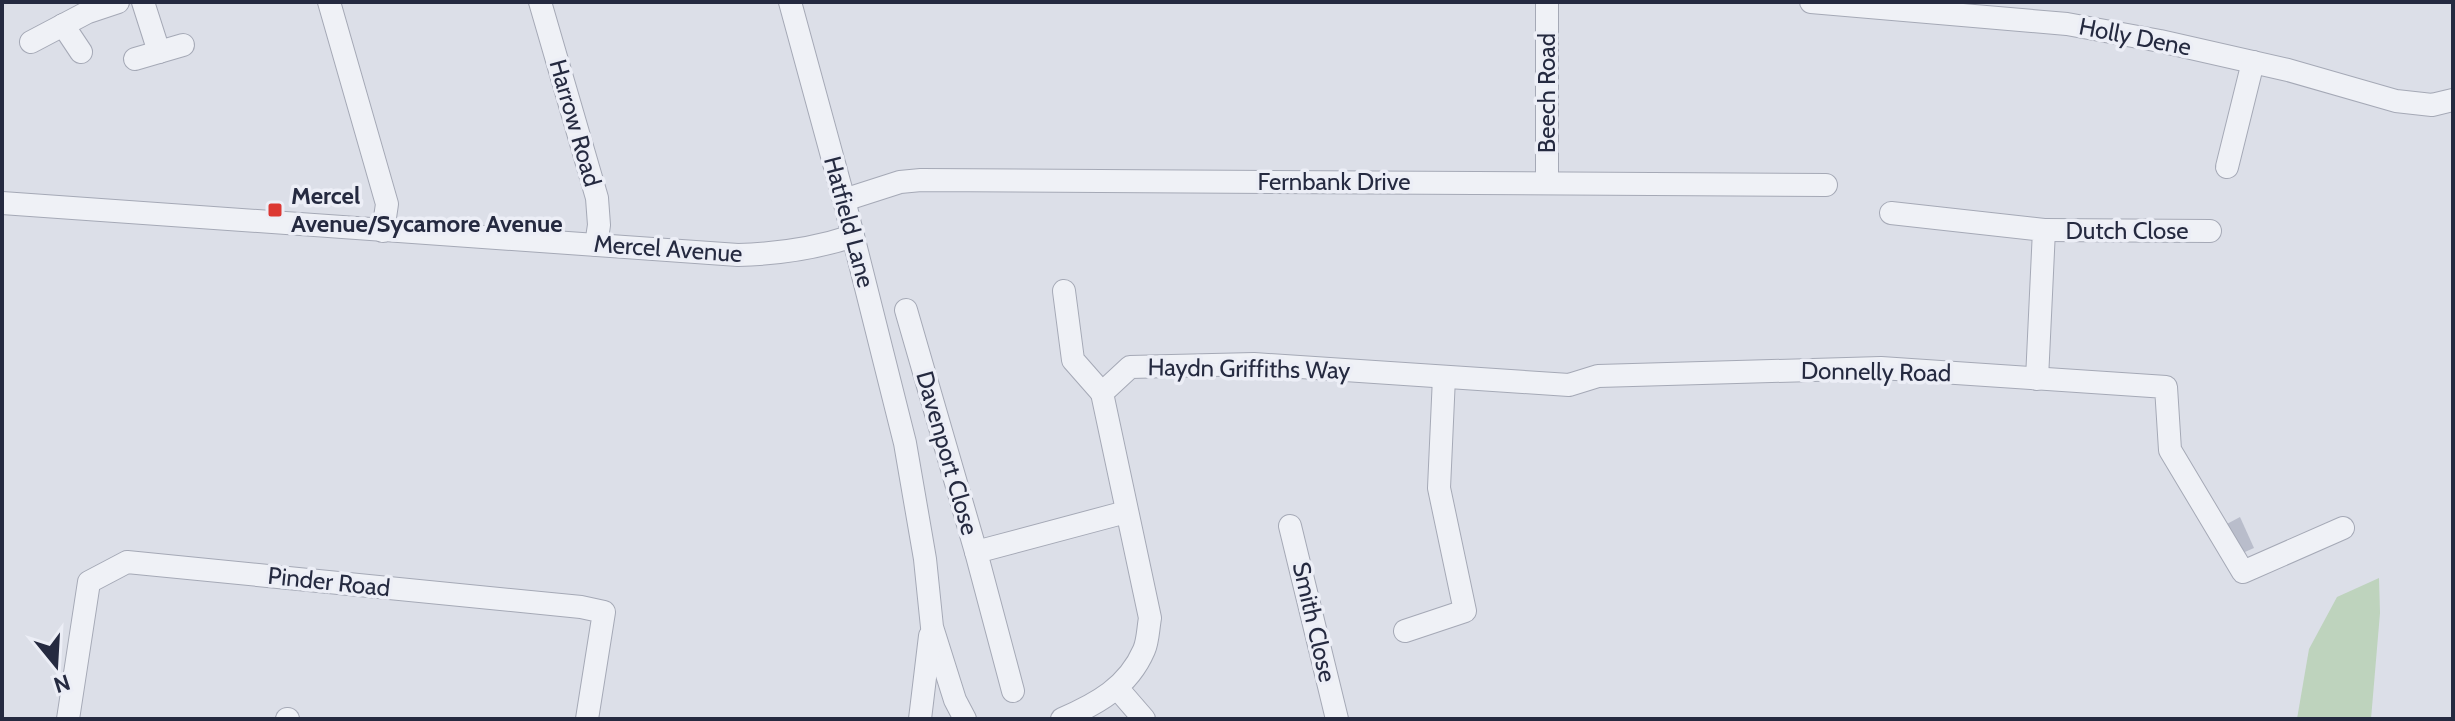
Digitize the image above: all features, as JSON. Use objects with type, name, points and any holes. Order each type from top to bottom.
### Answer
[{"type":"street","points":[[31,42],[88,12],[118,2]]},
{"type":"street","points":[[143,2],[159,52]]},
{"type":"street","points":[[329,2],[387,204],[383,231]]},
{"type":"street","name":"Harrow Road","points":[[540,2],[597,198],[599,225],[596,245]]},
{"type":"street","name":"Hatfield Lane","points":[[790,2],[905,443],[925,559],[932,627]]},
{"type":"street","name":"Beech Road","points":[[1547,2],[1547,183]]},
{"type":"street","name":"Holly Dene","points":[[1811,2],[2067,24],[2253,62],[2396,101],[2432,105],[2453,100]]},
{"type":"street","points":[[1906,2],[1940,13]]},
{"type":"street","points":[[63,25],[81,52]]},
{"type":"street","points":[[135,59],[183,45]]},
{"type":"street","points":[[2227,167],[2253,62]]},
{"type":"street","name":"Fernbank Drive","points":[[844,200],[900,182],[921,180],[1826,185]]},
{"type":"street","name":"Mercel Avenue","points":[[2,203],[738,255],[764,255],[819,247],[853,236]]},
{"type":"street","name":"Dutch Close","points":[[1891,213],[2044,230],[2210,231]]},
{"type":"street","name":"Dutch Close","points":[[2037,379],[2044,230]]},
{"type":"street","points":[[1062,719],[1092,706],[1118,689],[1127,679],[1145,648],[1150,618],[1102,393],[1073,360],[1064,291]]},
{"type":"street","name":"Davenport Close","points":[[906,310],[1013,691]]},
{"type":"street","name":"Haydn Griffiths Way","points":[[1102,393],[1130,367],[1254,364],[1569,385],[1587,380]]},
{"type":"street","name":"Donnelly Road","points":[[1587,380],[1598,376],[1881,368],[2166,387],[2170,450],[2243,572],[2343,528]]},
{"type":"street","points":[[1405,631],[1465,611],[1439,488],[1444,377]]},
{"type":"street","name":"Davenport Close","points":[[976,552],[1126,512]]},
{"type":"street","name":"Smith Close","points":[[1290,526],[1337,719]]},
{"type":"street","name":"Pinder Road","points":[[68,719],[89,582],[127,562],[581,607],[604,612],[587,719]]},
{"type":"street","points":[[920,719],[932,627]]},
{"type":"street","points":[[932,627],[955,700],[965,719]]},
{"type":"street","points":[[1118,689],[1144,719]]},
{"type":"green space","points":[[2379,578],[2380,613],[2371,719],[2297,719],[2309,649],[2337,597]]},
{"type":"building","points":[[2240,517],[2254,548],[2238,555],[2225,525]]},
{"type":"place","name":"Mercel Avenue/Sycamore Avenue","points":[[275,210]]}]
